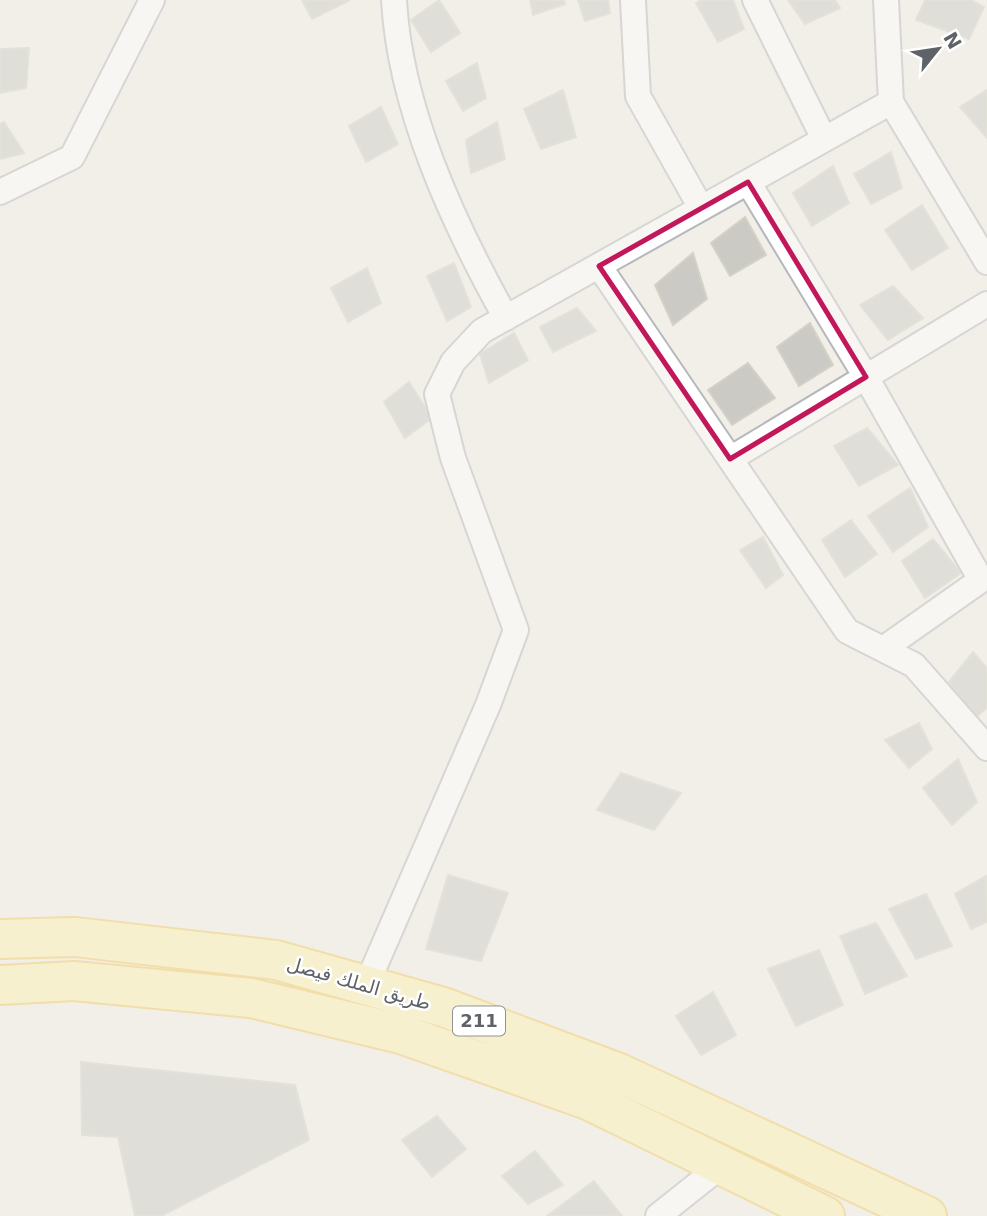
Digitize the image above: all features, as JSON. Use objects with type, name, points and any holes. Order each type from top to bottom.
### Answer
[{"type":"main road","name":"طريق الملك فيصل","points":[[0,939],[75,937],[276,960],[443,1007],[619,1073],[927,1216]]},
{"type":"main road","name":"طريق الملك فيصل","points":[[0,985],[74,981],[251,998],[401,1034],[587,1100],[825,1216]]},
{"type":"street","points":[[0,192],[72,157],[152,0]]},
{"type":"street","points":[[394,0],[396,41],[418,124],[474,260],[506,318]]},
{"type":"street","points":[[633,0],[638,96],[701,208]]},
{"type":"street","points":[[755,0],[824,139]]},
{"type":"street","points":[[886,0],[891,102],[987,262]]},
{"type":"street","points":[[366,986],[488,705],[516,630],[457,471],[437,394],[453,362],[482,331],[891,102]]},
{"type":"street","points":[[748,182],[866,377],[981,580],[883,649]]},
{"type":"street","points":[[598,266],[847,631],[914,665],[987,748]]},
{"type":"street","points":[[730,459],[987,304]]},
{"type":"street","points":[[659,1216],[722,1166]]},
{"type":"highlighted area","points":[[748,182],[866,377],[730,459],[599,266]]},
{"type":"building","points":[[302,0],[350,0],[312,19]]},
{"type":"building","points":[[439,0],[460,33],[431,52],[411,20]]},
{"type":"building","points":[[530,0],[564,0],[565,4],[533,15]]},
{"type":"building","points":[[578,0],[608,0],[610,13],[585,21]]},
{"type":"building","points":[[702,0],[733,0],[744,29],[718,42],[696,3]]},
{"type":"building","points":[[788,0],[835,0],[840,8],[805,24]]},
{"type":"building","points":[[925,0],[971,0],[984,7],[969,39],[916,20]]},
{"type":"building","points":[[29,48],[26,88],[0,93],[0,49]]},
{"type":"building","points":[[477,63],[486,98],[463,111],[446,81]]},
{"type":"building","points":[[563,90],[576,137],[541,149],[524,109]]},
{"type":"building","points":[[987,90],[987,138],[960,107]]},
{"type":"building","points":[[381,107],[398,144],[366,162],[349,126]]},
{"type":"building","points":[[4,122],[24,153],[0,159],[0,124]]},
{"type":"building","points":[[497,122],[505,159],[471,173],[466,140]]},
{"type":"building","points":[[891,152],[902,188],[871,204],[854,174]]},
{"type":"building","points":[[833,166],[849,203],[812,226],[793,193]]},
{"type":"building","points":[[922,205],[948,248],[912,270],[885,230]]},
{"type":"building","points":[[745,217],[766,255],[730,276],[711,243]]},
{"type":"building","points":[[693,253],[707,299],[673,325],[655,285]]},
{"type":"building","points":[[454,263],[471,307],[447,321],[427,276]]},
{"type":"building","points":[[367,268],[381,303],[348,322],[331,288]]},
{"type":"building","points":[[893,286],[923,318],[888,340],[860,305]]},
{"type":"building","points":[[577,308],[596,331],[553,352],[540,327]]},
{"type":"building","points":[[810,323],[833,365],[799,386],[777,347]]},
{"type":"building","points":[[514,333],[528,360],[489,383],[480,354]]},
{"type":"building","points":[[748,363],[775,398],[732,425],[708,390]]},
{"type":"building","points":[[409,382],[432,418],[405,438],[384,402]]},
{"type":"building","points":[[867,428],[898,465],[859,486],[834,446]]},
{"type":"building","points":[[910,488],[928,527],[893,552],[868,516]]},
{"type":"building","points":[[851,520],[877,554],[845,577],[822,540]]},
{"type":"building","points":[[763,537],[783,575],[766,588],[740,550]]},
{"type":"building","points":[[933,539],[961,573],[925,598],[902,561]]},
{"type":"building","points":[[973,652],[987,668],[987,708],[976,717],[949,682]]},
{"type":"building","points":[[919,723],[932,749],[909,768],[885,740]]},
{"type":"building","points":[[958,759],[977,802],[952,825],[923,788]]},
{"type":"building","points":[[621,773],[681,793],[654,830],[597,810]]},
{"type":"building","points":[[448,875],[508,893],[481,961],[426,949]]},
{"type":"building","points":[[986,876],[987,922],[971,929],[955,894]]},
{"type":"building","points":[[926,894],[952,946],[916,959],[889,909]]},
{"type":"building","points":[[876,923],[907,976],[865,994],[840,936]]},
{"type":"building","points":[[819,950],[843,1005],[796,1026],[768,969]]},
{"type":"building","points":[[713,992],[736,1035],[701,1055],[676,1016]]},
{"type":"building","points":[[81,1062],[295,1085],[309,1140],[161,1216],[135,1216],[118,1137],[82,1135]]},
{"type":"building","points":[[437,1116],[466,1149],[432,1177],[402,1140]]},
{"type":"building","points":[[535,1151],[563,1185],[528,1204],[502,1176]]},
{"type":"building","points":[[594,1181],[622,1216],[547,1216]]}]
